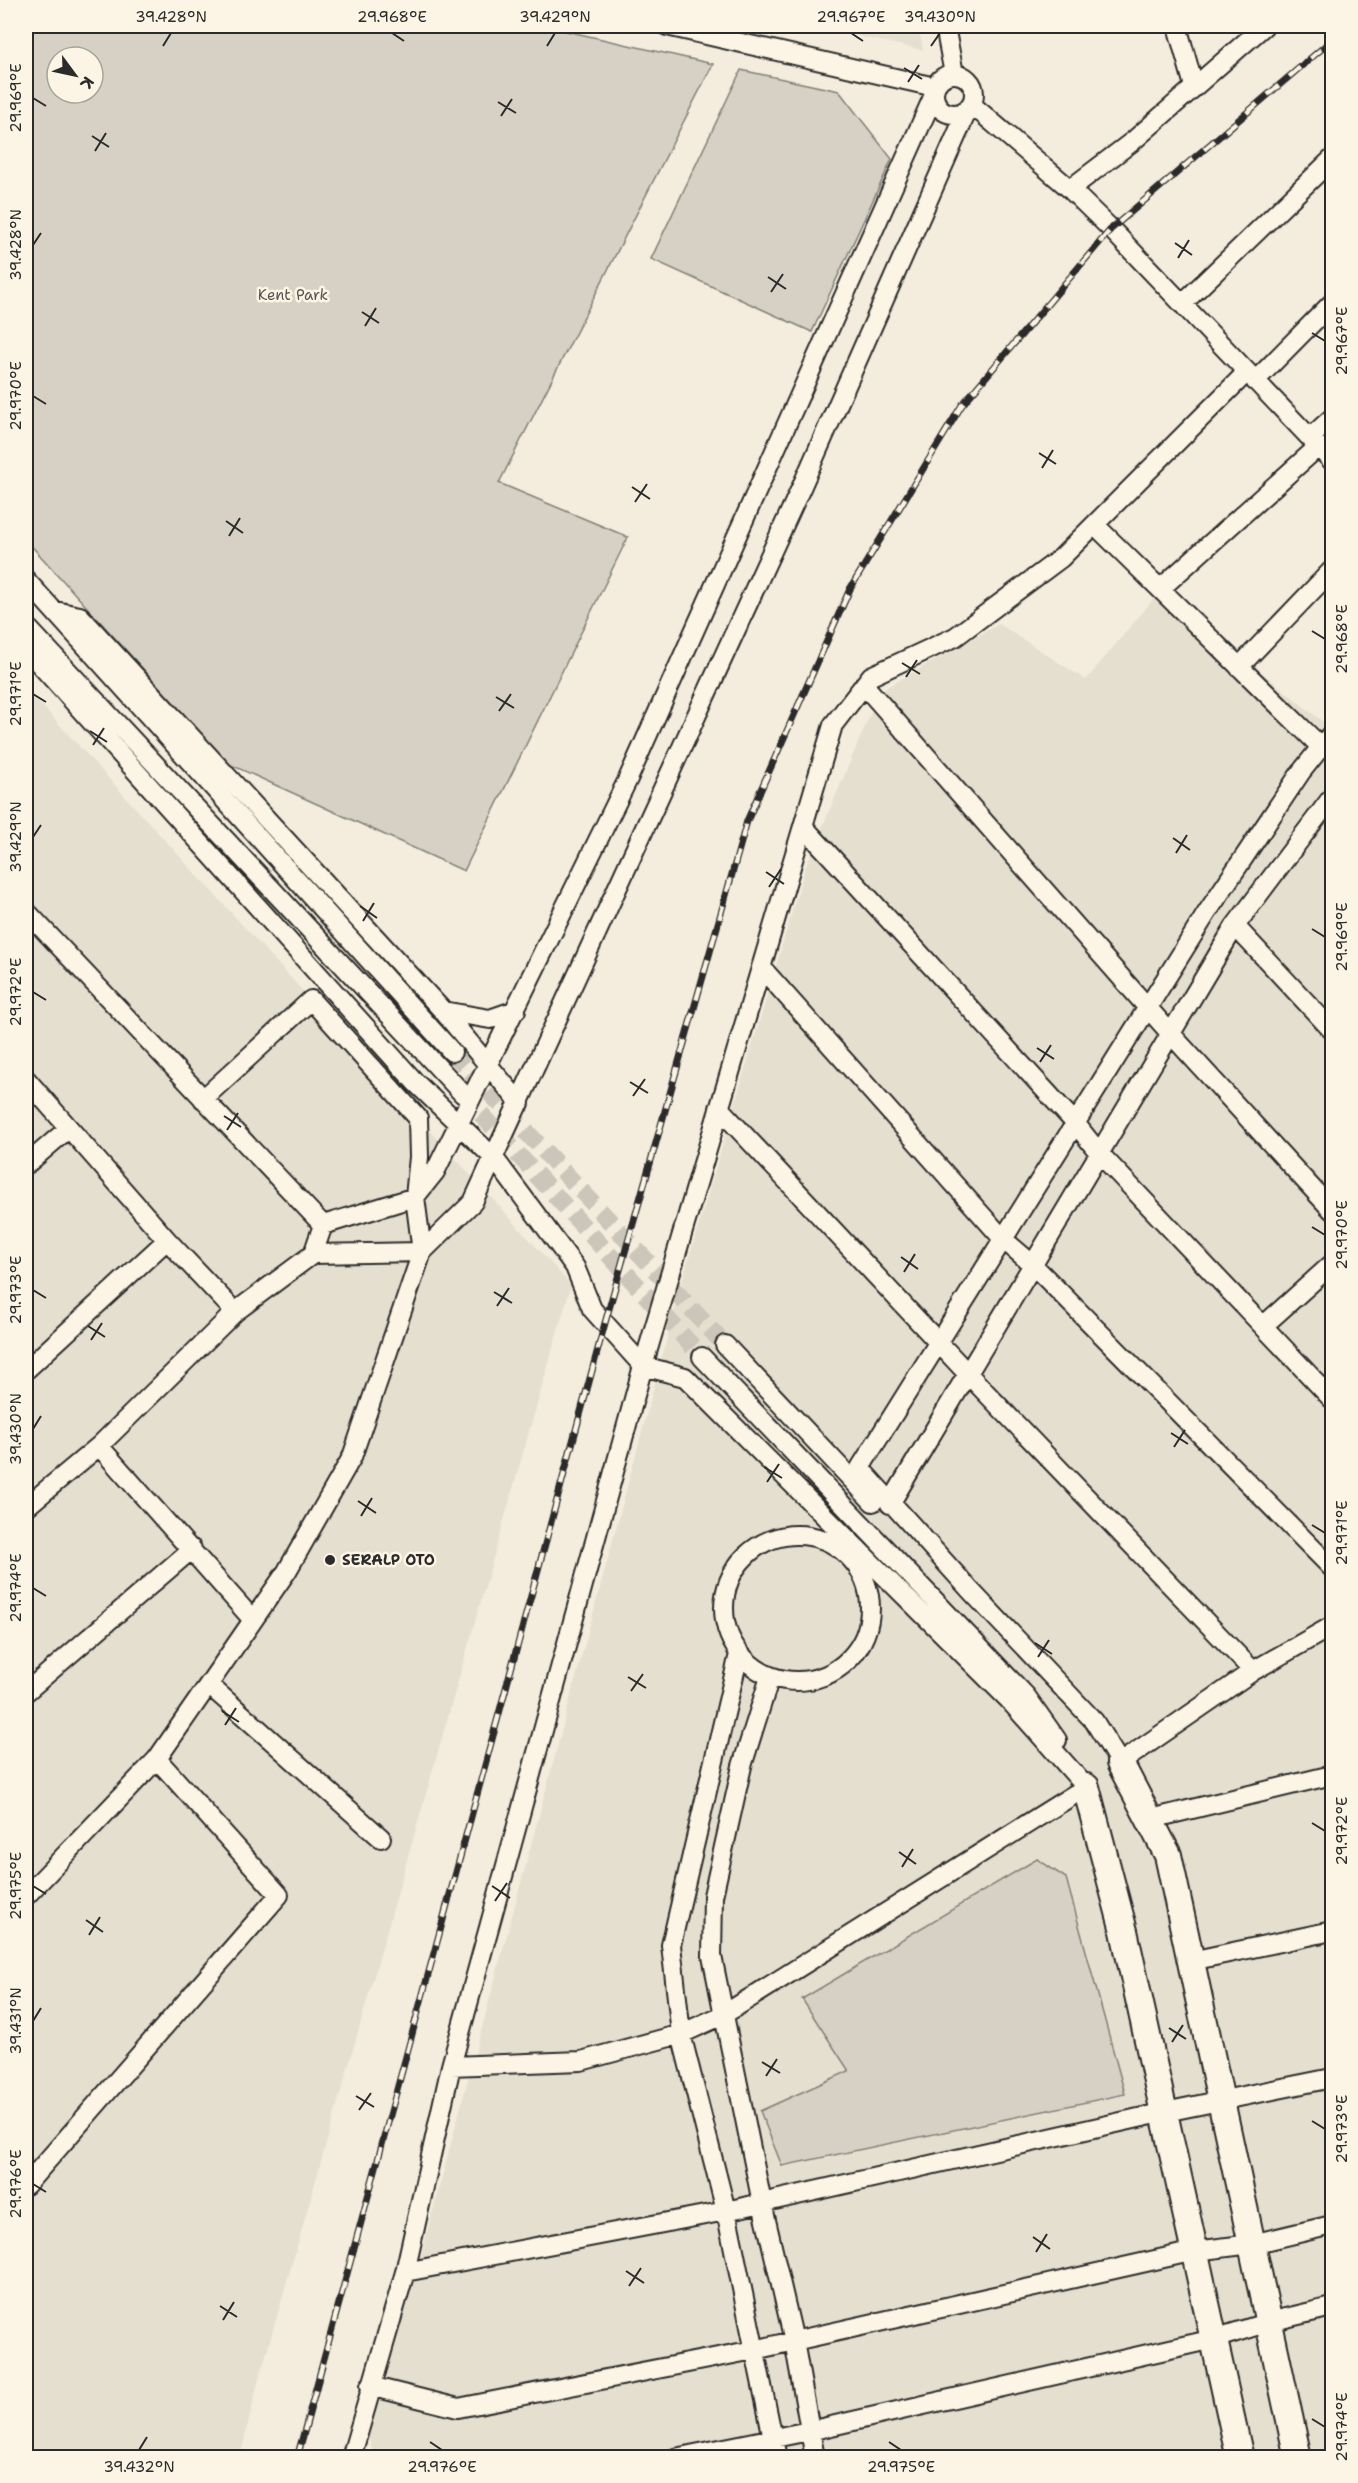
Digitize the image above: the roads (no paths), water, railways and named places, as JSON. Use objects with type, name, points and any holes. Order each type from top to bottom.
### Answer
[{"type":"main road","points":[[1119,1763],[1151,1819],[1168,1855],[1298,2457]]},
{"type":"main road","points":[[1086,1787],[1124,1930],[1240,2457]]},
{"type":"street","points":[[667,26],[935,91]]},
{"type":"street","points":[[945,26],[954,74]]},
{"type":"street","points":[[1177,26],[1194,86]]},
{"type":"street","points":[[1070,189],[1133,141],[1264,26]]},
{"type":"street","points":[[313,1254],[422,1252],[473,1202],[796,498],[970,105],[974,93],[965,78],[954,74],[942,78],[935,91],[628,779],[435,1172],[415,1197],[323,1225]]},
{"type":"street","points":[[935,91],[936,103],[948,113],[963,112],[970,105]]},
{"type":"street","points":[[970,105],[1070,189],[1332,461]]},
{"type":"street","points":[[1182,304],[1332,159]]},
{"type":"street","points":[[351,2457],[405,2272],[451,2066],[643,1366],[833,726],[871,676],[955,637],[1061,558],[1251,376],[1332,303]]},
{"type":"street","points":[[1160,589],[1315,442],[1332,418]]},
{"type":"street","points":[[1095,525],[1239,667],[1327,740],[1301,772],[1208,911],[860,1468],[890,1504],[1094,1721],[1119,1763]]},
{"type":"street","points":[[1239,667],[1332,570]]},
{"type":"street","points":[[26,580],[453,1052]]},
{"type":"street","points":[[55,611],[80,616],[443,1011],[520,1103]]},
{"type":"street","points":[[26,626],[463,1094]]},
{"type":"street","points":[[26,648],[416,1083],[494,1158],[575,1267],[592,1309],[643,1366],[685,1377],[1008,1700],[1086,1787]]},
{"type":"street","points":[[864,685],[1170,1033],[1332,1210]]},
{"type":"street","points":[[890,1504],[1234,926],[1332,797]]},
{"type":"street","points":[[803,826],[1099,1152],[1332,1399]]},
{"type":"street","points":[[26,911],[323,1225]]},
{"type":"street","points":[[1234,926],[1332,1030]]},
{"type":"street","points":[[761,967],[1004,1240],[1032,1264],[1332,1568]]},
{"type":"street","points":[[26,1896],[157,1759],[287,1571],[352,1457],[422,1252],[415,1197],[419,1157],[418,1118],[311,1000],[203,1099]]},
{"type":"street","points":[[443,1011],[490,1019],[516,1010]]},
{"type":"street","points":[[26,1079],[167,1240],[235,1312]]},
{"type":"street","points":[[719,1108],[967,1373],[1253,1671]]},
{"type":"street","points":[[26,1165],[69,1128]]},
{"type":"street","points":[[26,1506],[99,1446],[235,1312],[313,1254],[323,1225]]},
{"type":"street","points":[[26,1370],[167,1240]]},
{"type":"street","points":[[1263,1326],[1332,1264]]},
{"type":"street","points":[[725,1345],[1119,1763]]},
{"type":"street","points":[[702,1357],[1026,1696],[1064,1750],[1086,1787]]},
{"type":"street","points":[[99,1446],[253,1620]]},
{"type":"street","points":[[806,1535],[830,1542],[850,1557],[864,1578],[870,1601],[868,1626],[858,1649],[841,1667],[818,1678],[794,1682],[770,1677],[753,1667],[739,1654],[727,1632],[723,1608],[728,1583],[740,1562],[758,1545],[782,1536],[806,1535]]},
{"type":"street","points":[[26,1692],[192,1549]]},
{"type":"street","points":[[1119,1763],[1253,1671],[1332,1626]]},
{"type":"street","points":[[739,1654],[671,1945],[681,2034],[726,2211],[777,2457]]},
{"type":"street","points":[[770,1677],[742,1766],[713,1896],[712,1956],[762,2203],[794,2341],[815,2457]]},
{"type":"street","points":[[209,1685],[381,1838]]},
{"type":"street","points":[[26,2185],[279,1895],[157,1759]]},
{"type":"street","points":[[1151,1819],[1332,1775]]},
{"type":"street","points":[[451,2066],[581,2061],[681,2034],[723,2015],[1086,1787]]},
{"type":"street","points":[[1191,1961],[1332,1931]]},
{"type":"street","points":[[405,2272],[726,2211],[1165,2112],[1332,2078]]},
{"type":"street","points":[[370,2386],[458,2408],[754,2350],[1195,2251],[1252,2244],[1332,2224]]},
{"type":"street","points":[[675,2457],[809,2431],[1214,2339],[1269,2322],[1332,2307]]},
{"type":"tunnel","points":[[452,1052],[725,1345]]},
{"type":"tunnel","points":[[463,1094],[702,1357]]},
{"type":"railway","points":[[297,2458],[605,1323],[747,821],[850,589],[962,405],[1111,229],[1332,40]]},
{"type":"place","name":"SERALP OTO","points":[[330,1560]]},
{"type":"park label","name":"Kent Park","points":[[293,295]]}]
